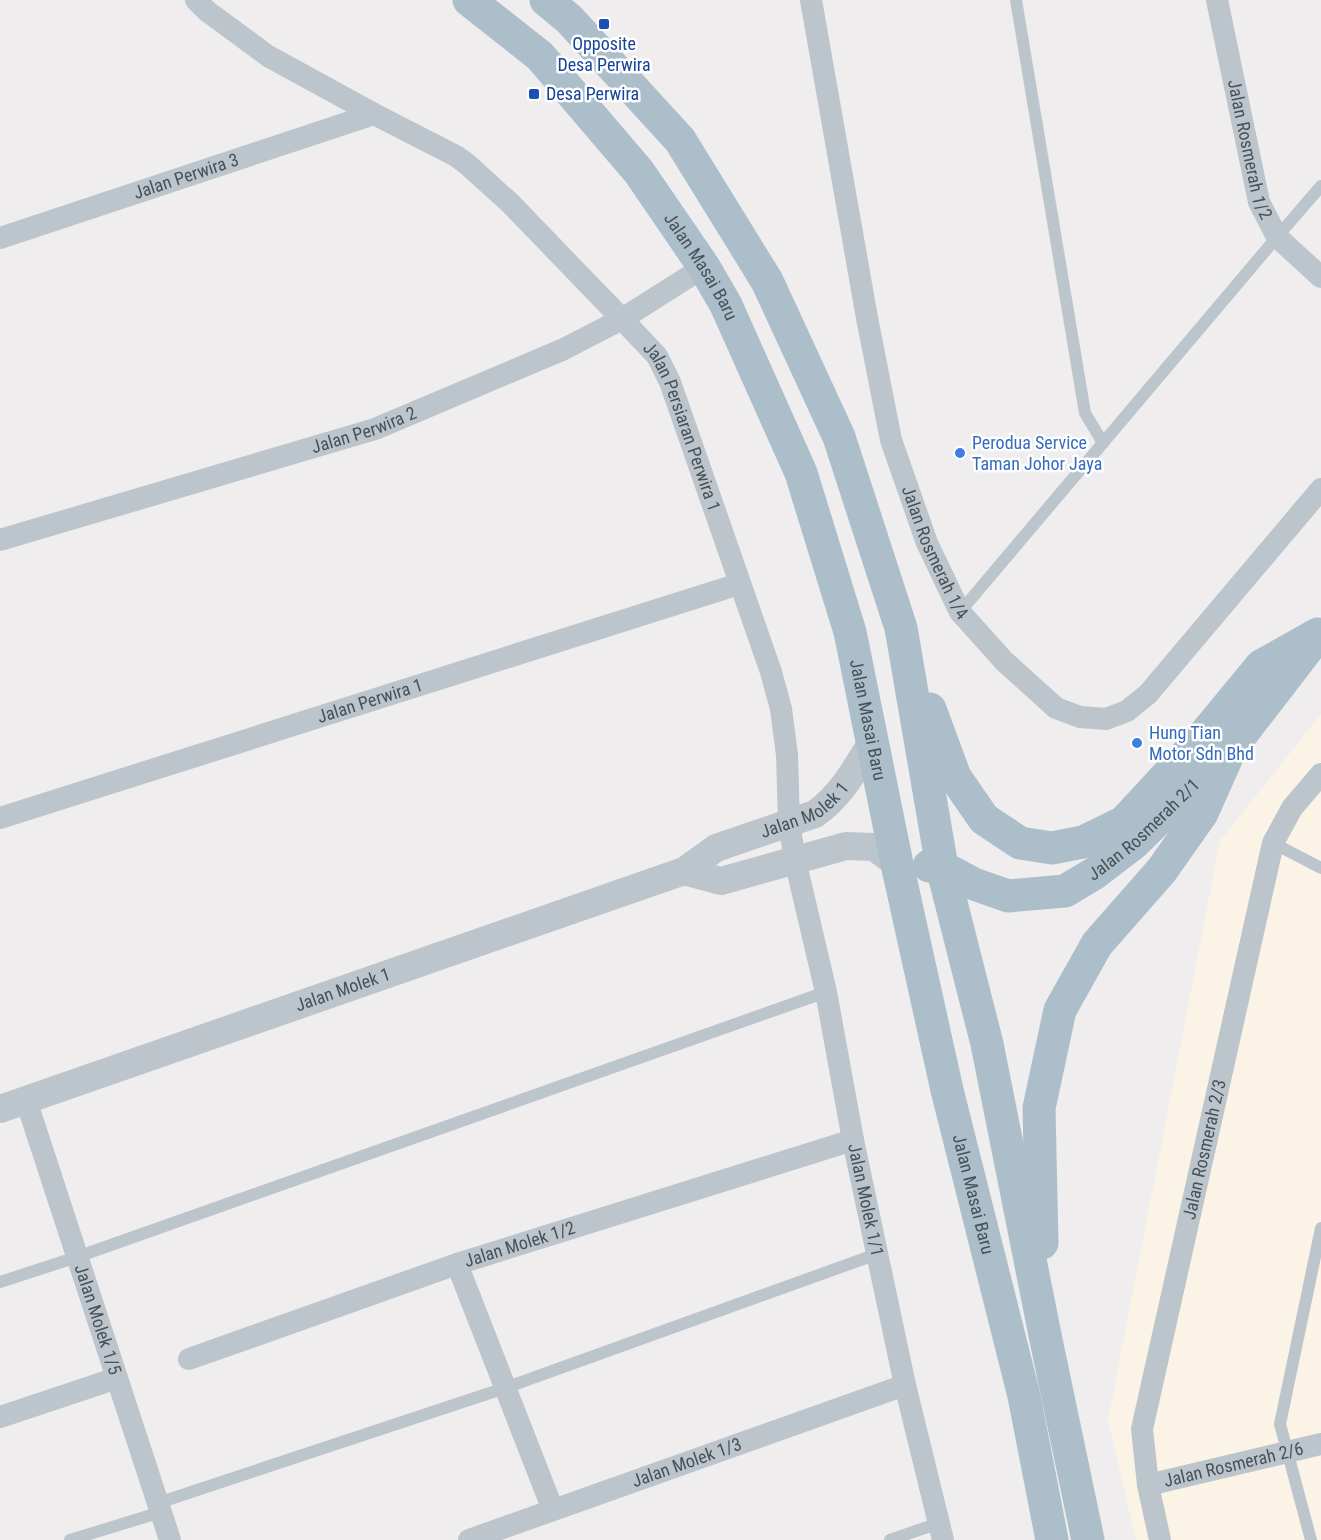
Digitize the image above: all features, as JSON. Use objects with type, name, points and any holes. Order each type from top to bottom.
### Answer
[{"type":"main road","name":"Jalan Masai Baru","points":[[469,0],[540,56],[639,172],[704,267],[726,305],[801,474],[850,632],[897,864],[947,1090],[1024,1396],[1052,1540]]},
{"type":"main road","points":[[546,0],[569,19],[680,140],[767,281],[838,437],[901,628],[955,777],[984,819],[1020,843],[1052,848],[1083,842],[1124,822],[1200,740],[1261,666],[1320,633]]},
{"type":"main road","points":[[901,628],[942,867],[987,1044],[1088,1540]]},
{"type":"main road","name":"Jalan Rosmerah 2/1","points":[[942,867],[974,884],[1008,896],[1065,891],[1095,873],[1133,844],[1231,748],[1320,633]]},
{"type":"main road","points":[[1045,1335],[1039,1108],[1060,1010],[1097,944],[1162,870],[1202,813],[1231,748]]},
{"type":"main road","points":[[897,864],[942,867]]},
{"type":"street","name":"Jalan Persiaran Perwira 1","points":[[196,0],[207,11],[268,56],[467,164],[510,203],[657,356],[670,382],[771,672],[781,709],[787,755],[789,823],[795,860]]},
{"type":"street","name":"Jalan Rosmerah 1/4","points":[[811,0],[891,440],[927,543],[960,612],[1004,661],[1056,708],[1080,717],[1106,719],[1126,711],[1148,693],[1321,489]]},
{"type":"street","name":"Jalan Rosmerah 1/2","points":[[1224,5],[1259,202],[1277,237],[1321,277]]},
{"type":"street","name":"Jalan Perwira 3","points":[[0,238],[374,114]]},
{"type":"street","name":"Jalan Perwira 2","points":[[0,540],[375,429],[564,349],[622,318],[704,267]]},
{"type":"street","name":"Jalan Perwira 1","points":[[0,818],[740,584]]},
{"type":"street","name":"Jalan Molek 1","points":[[13,1104],[684,871],[716,848],[815,814],[827,806],[851,776],[872,742]]},
{"type":"street","name":"Jalan Rosmerah 2/3","points":[[1160,1540],[1148,1485],[1142,1429],[1273,843],[1292,808],[1321,774]]},
{"type":"street","name":"Jalan Molek 1","points":[[684,871],[721,881],[846,846],[874,847],[897,864]]},
{"type":"street","name":"Jalan Molek 1/1","points":[[795,860],[826,992],[853,1140],[905,1385],[941,1532]]},
{"type":"street","name":"Jalan Molek 1/5","points":[[13,1104],[77,1257],[170,1540]]},
{"type":"street","name":"Jalan Molek 1/2","points":[[189,1359],[456,1264],[853,1140]]},
{"type":"street","points":[[456,1264],[553,1510]]},
{"type":"street","points":[[0,1417],[117,1378]]},
{"type":"street","name":"Jalan Molek 1/3","points":[[469,1540],[905,1385]]},
{"type":"street","name":"Jalan Rosmerah 2/6","points":[[1148,1485],[1321,1443]]},
{"type":"lane","points":[[1016,0],[1085,413],[1103,443]]},
{"type":"lane","points":[[960,612],[1321,186]]},
{"type":"lane","points":[[1273,843],[1321,868]]},
{"type":"lane","points":[[0,1282],[77,1257],[826,992]]},
{"type":"lane","points":[[1311,1540],[1280,1424],[1321,1228]]},
{"type":"lane","points":[[70,1540],[505,1388],[878,1254]]},
{"type":"lane","points":[[890,1540],[941,1532]]},
{"type":"shaded area","points":[[1321,714],[1321,1540],[1136,1540],[1108,1420],[1220,841]]},
{"type":"place","name":"Opposite Desa Perwira","points":[[604,24]]},
{"type":"place","name":"Desa Perwira","points":[[534,94]]},
{"type":"place","name":"Perodua Service Taman Johor Jaya","points":[[960,453]]},
{"type":"place","name":"Hung Tian Motor Sdn Bhd","points":[[1137,743]]}]
